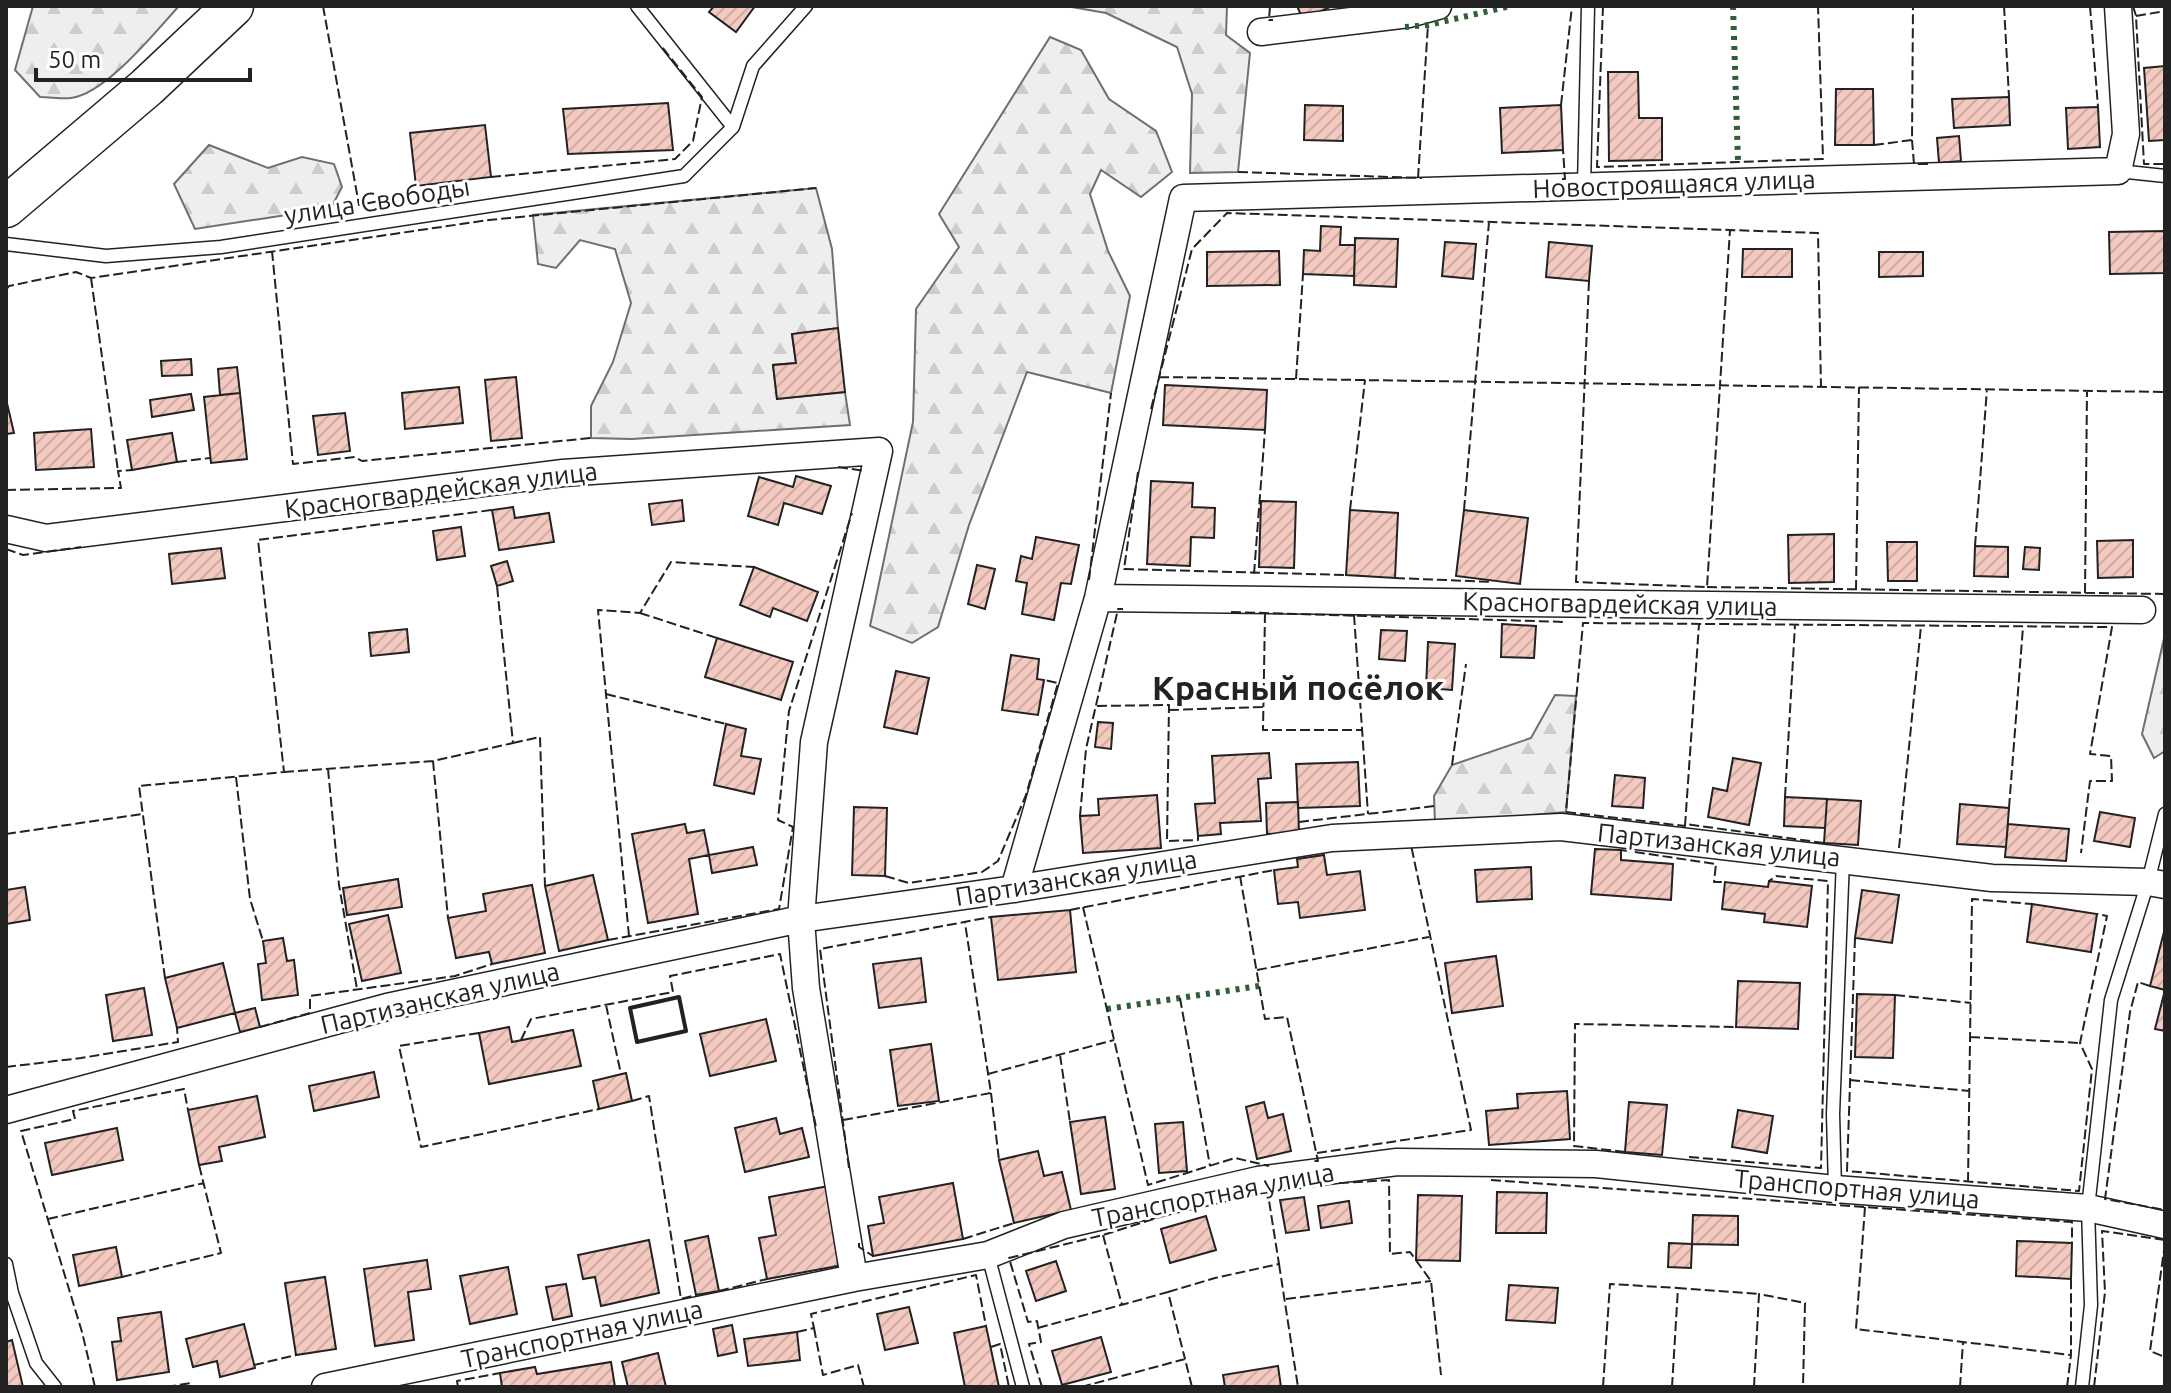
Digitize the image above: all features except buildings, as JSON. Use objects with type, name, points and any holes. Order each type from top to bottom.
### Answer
[{"type":"main road","points":[[6,207],[147,87],[233,6]]},
{"type":"street","points":[[1261,32],[1409,14],[1438,6]]},
{"type":"street","points":[[2118,6],[2126,134],[2118,171]]},
{"type":"street","name":"Новостроящаяся улица","points":[[1098,598],[1183,198],[2118,171]]},
{"type":"street","name":"Красногвардейская улица","points":[[6,529],[46,538],[563,473],[879,451],[814,742],[801,919]]},
{"type":"street","points":[[1014,889],[1098,598]]},
{"type":"street","name":"Красногвардейская улица","points":[[1098,598],[2142,610]]},
{"type":"street","name":"Партизанская улица","points":[[6,1110],[387,1007],[801,919],[1014,889],[1332,838],[1561,827],[1992,878],[2156,883]]},
{"type":"street","points":[[801,919],[806,988],[854,1278]]},
{"type":"street","name":"Транспортная улица","points":[[325,1387],[854,1278],[988,1255],[1064,1225],[1258,1180],[1397,1162],[1596,1164],[1835,1189],[2088,1208],[2165,1225]]},
{"type":"lane","points":[[637,6],[733,127]]},
{"type":"lane","name":"улица Свободы","points":[[6,244],[106,256],[221,247],[684,176],[733,127],[753,66],[806,6]]},
{"type":"lane","points":[[1584,187],[1588,6]]},
{"type":"lane","name":"Новостроящаяся улица","points":[[2118,171],[2165,176]]},
{"type":"lane","points":[[2082,1387],[2091,1305],[2088,1208],[2111,1000],[2156,883],[2165,814]]},
{"type":"lane","points":[[1835,1189],[1833,1114],[1843,859]]},
{"type":"lane","points":[[988,1255],[1023,1387]]},
{"type":"lane","points":[[6,1264],[12,1293],[36,1363],[55,1387]]},
{"type":"green space","points":[[33,6],[179,6],[114,74],[85,94],[64,98],[40,97],[15,70]]},
{"type":"green space","points":[[1066,6],[1227,6],[1226,35],[1250,53],[1238,172],[1190,173],[1192,94],[1177,47],[1106,13]]},
{"type":"green space","points":[[1050,37],[1081,50],[1109,99],[1156,131],[1172,172],[1141,197],[1101,170],[1090,194],[1108,251],[1130,296],[1111,393],[1027,372],[969,525],[938,627],[912,643],[870,626],[913,422],[916,309],[959,247],[939,214]]},
{"type":"green space","points":[[209,145],[268,168],[302,157],[334,164],[342,187],[331,208],[195,229],[174,184]]},
{"type":"green space","points":[[816,188],[832,249],[838,328],[792,334],[796,363],[773,365],[777,399],[845,392],[850,425],[632,439],[591,438],[591,406],[613,362],[631,303],[615,249],[580,240],[556,268],[538,264],[533,215]]},
{"type":"green space","points":[[2165,634],[2165,751],[2154,758],[2142,734]]},
{"type":"green space","points":[[1555,695],[1576,696],[1566,812],[1435,824],[1434,796],[1452,765],[1531,738]]},
{"type":"hedge","points":[[1405,27],[1428,25],[1511,6]]},
{"type":"hedge","points":[[1733,6],[1738,161]]},
{"type":"hedge","points":[[1107,1009],[1259,986]]},
{"type":"fence","points":[[323,6],[359,205],[388,199],[416,186]]},
{"type":"fence","points":[[1270,6],[1269,20],[1273,20]]},
{"type":"fence","points":[[1561,105],[1572,6]]},
{"type":"fence","points":[[1603,6],[1597,167],[1823,159],[1818,6]]},
{"type":"fence","points":[[1874,145],[1912,140],[1913,6]]},
{"type":"fence","points":[[2004,6],[2009,97]]},
{"type":"fence","points":[[2090,6],[2098,107]]},
{"type":"fence","points":[[2133,6],[2144,164],[2165,164]]},
{"type":"fence","points":[[2136,16],[2165,11]]},
{"type":"fence","points":[[1418,178],[1428,25]]},
{"type":"fence","points":[[491,177],[675,159],[693,141],[702,97],[662,47]]},
{"type":"fence","points":[[1912,140],[1914,164],[1930,164]]},
{"type":"fence","points":[[1562,179],[1565,179],[1563,150]]},
{"type":"fence","points":[[1238,172],[1422,178]]},
{"type":"fence","points":[[6,290],[9,286],[76,272],[91,278],[489,220],[816,188]]},
{"type":"fence","points":[[1151,409],[1192,249],[1227,213],[1818,233],[1821,387]]},
{"type":"fence","points":[[1464,510],[1489,222]]},
{"type":"fence","points":[[1589,281],[1576,582],[1707,587],[1730,230]]},
{"type":"fence","points":[[272,251],[293,464],[355,457],[362,461],[591,438]]},
{"type":"fence","points":[[1296,379],[1303,274]]},
{"type":"fence","points":[[91,278],[118,471]]},
{"type":"fence","points":[[1159,377],[2165,392]]},
{"type":"fence","points":[[1350,510],[1365,380]]},
{"type":"fence","points":[[1856,590],[1859,387]]},
{"type":"fence","points":[[1975,546],[1987,389]]},
{"type":"fence","points":[[2085,593],[2087,391]]},
{"type":"fence","points":[[1089,580],[1111,393]]},
{"type":"fence","points":[[1254,574],[1265,430]]},
{"type":"fence","points":[[177,462],[210,458]]},
{"type":"fence","points":[[838,467],[865,471]]},
{"type":"fence","points":[[6,490],[121,488],[118,471],[132,470]]},
{"type":"fence","points":[[1138,472],[1124,569],[1346,575]]},
{"type":"fence","points":[[165,978],[139,786],[284,772],[258,540],[492,510]]},
{"type":"fence","points":[[608,940],[779,909],[793,827],[778,820],[789,711],[852,513]]},
{"type":"fence","points":[[6,549],[23,555],[81,547]]},
{"type":"fence","points":[[629,936],[598,610],[640,613],[671,562],[754,567]]},
{"type":"fence","points":[[1395,578],[1493,582]]},
{"type":"fence","points":[[284,772],[433,761],[513,743],[497,586]]},
{"type":"fence","points":[[1707,587],[2165,594]]},
{"type":"fence","points":[[1080,816],[1086,749],[1118,609],[1123,609]]},
{"type":"fence","points":[[1231,612],[1566,622]]},
{"type":"fence","points":[[640,613],[717,638]]},
{"type":"fence","points":[[1265,613],[1263,730],[1362,730]]},
{"type":"fence","points":[[1354,615],[1368,814]]},
{"type":"fence","points":[[1824,843],[1566,812],[1583,623],[2112,627],[2090,754],[2111,756],[2112,781],[2090,781],[2081,853]]},
{"type":"fence","points":[[1685,826],[1699,624]]},
{"type":"fence","points":[[1785,797],[1795,625]]},
{"type":"fence","points":[[1899,848],[1921,626]]},
{"type":"fence","points":[[2009,808],[2023,627]]},
{"type":"fence","points":[[1452,765],[1466,664]]},
{"type":"fence","points":[[885,876],[909,883],[982,872],[998,861],[1026,795],[1058,683],[1044,680]]},
{"type":"fence","points":[[606,694],[726,724]]},
{"type":"fence","points":[[1097,706],[1169,705],[1167,841],[1198,840],[1198,836]]},
{"type":"fence","points":[[1169,710],[1263,707]]},
{"type":"fence","points":[[513,743],[540,737],[545,886]]},
{"type":"fence","points":[[433,761],[448,918]]},
{"type":"fence","points":[[328,769],[339,885],[357,989]]},
{"type":"fence","points":[[236,777],[250,899],[263,941]]},
{"type":"fence","points":[[1299,822],[1435,806]]},
{"type":"fence","points":[[6,834],[142,814]]},
{"type":"fence","points":[[1317,1153],[1471,1130],[1411,845]]},
{"type":"fence","points":[[1621,850],[1716,864],[1714,882],[1725,882]]},
{"type":"fence","points":[[1070,910],[1274,870]]},
{"type":"fence","points":[[1240,876],[1265,1019],[1287,1017],[1318,1161],[1313,1161]]},
{"type":"fence","points":[[1689,1157],[1821,1168],[1828,881],[1776,876],[1769,881]]},
{"type":"fence","points":[[1968,1182],[1972,899],[2032,904]]},
{"type":"fence","points":[[1083,907],[1148,1185],[1235,1158],[1269,1166]]},
{"type":"fence","points":[[1855,938],[1847,1171],[2079,1191],[2092,1069],[2080,1043],[2107,916],[2097,914]]},
{"type":"fence","points":[[849,1168],[820,949],[991,917]]},
{"type":"fence","points":[[843,1120],[991,1093],[965,923]]},
{"type":"fence","points":[[1257,970],[1429,937]]},
{"type":"fence","points":[[521,1040],[531,1019],[673,992],[670,976],[780,954],[816,1127]]},
{"type":"fence","points":[[260,1027],[310,1013],[310,996],[455,976],[492,964]]},
{"type":"fence","points":[[2150,986],[2138,982],[2130,1012],[2105,1199],[2165,1210]]},
{"type":"fence","points":[[1895,995],[1971,1003]]},
{"type":"fence","points":[[1180,998],[1210,1166]]},
{"type":"fence","points":[[606,1005],[621,1074]]},
{"type":"fence","points":[[1625,1152],[1574,1146],[1575,1024],[1736,1027]]},
{"type":"fence","points":[[6,1067],[178,1042],[177,1028]]},
{"type":"fence","points":[[479,1033],[399,1046],[421,1147],[599,1109]]},
{"type":"fence","points":[[1970,1037],[2080,1043]]},
{"type":"fence","points":[[988,1074],[1114,1040]]},
{"type":"fence","points":[[1060,1055],[1070,1122]]},
{"type":"fence","points":[[1850,1080],[1970,1091]]},
{"type":"fence","points":[[95,1387],[82,1332],[21,1131],[75,1119],[73,1111],[184,1089],[188,1110]]},
{"type":"fence","points":[[991,1093],[999,1160]]},
{"type":"fence","points":[[632,1101],[649,1096],[681,1299],[696,1295]]},
{"type":"fence","points":[[122,1277],[221,1253],[199,1165]]},
{"type":"fence","points":[[1325,1184],[1389,1180],[1390,1254],[1410,1252],[1431,1281],[1441,1375]]},
{"type":"fence","points":[[1491,1180],[2072,1222],[2072,1243]]},
{"type":"fence","points":[[48,1219],[204,1183]]},
{"type":"fence","points":[[1168,1292],[1279,1264],[1267,1188]]},
{"type":"fence","points":[[1865,1207],[1856,1329],[2071,1355]]},
{"type":"fence","points":[[1042,1387],[1029,1344],[1041,1342],[1037,1321],[1028,1322],[1009,1258],[1103,1235],[1169,1214]]},
{"type":"fence","points":[[963,1239],[1014,1223]]},
{"type":"fence","points":[[2094,1387],[2105,1292],[2102,1231],[2165,1240]]},
{"type":"fence","points":[[1103,1235],[1122,1305]]},
{"type":"fence","points":[[859,1243],[859,1247],[873,1256]]},
{"type":"fence","points":[[2165,1243],[2150,1351],[2165,1357]]},
{"type":"fence","points":[[1279,1264],[1298,1387]]},
{"type":"fence","points":[[797,1332],[814,1328],[811,1314],[976,1275],[986,1326]]},
{"type":"fence","points":[[719,1291],[767,1279]]},
{"type":"fence","points":[[2067,1387],[2071,1355],[2071,1279]]},
{"type":"fence","points":[[1286,1299],[1431,1281]]},
{"type":"fence","points":[[1603,1387],[1610,1284],[1678,1288]]},
{"type":"fence","points":[[1672,1387],[1678,1288],[1759,1294]]},
{"type":"fence","points":[[1038,1328],[1168,1292],[1185,1359]]},
{"type":"fence","points":[[1754,1387],[1759,1294],[1805,1303],[1803,1387]]},
{"type":"fence","points":[[814,1328],[823,1375],[858,1365],[864,1387]]},
{"type":"fence","points":[[1960,1387],[1963,1342]]},
{"type":"fence","points":[[991,1347],[1000,1344],[1009,1387]]},
{"type":"fence","points":[[254,1365],[296,1355]]},
{"type":"fence","points":[[1081,1387],[1185,1359],[1192,1387]]},
{"type":"fence","points":[[458,1387],[457,1381],[500,1373]]},
{"type":"fence","points":[[166,1387],[191,1383]]},
{"type":"wall","points":[[679,997],[686,1031],[637,1042],[630,1008],[679,997]]},
{"type":"district","name":"Красный посёлок","points":[[1298,688]]}]
